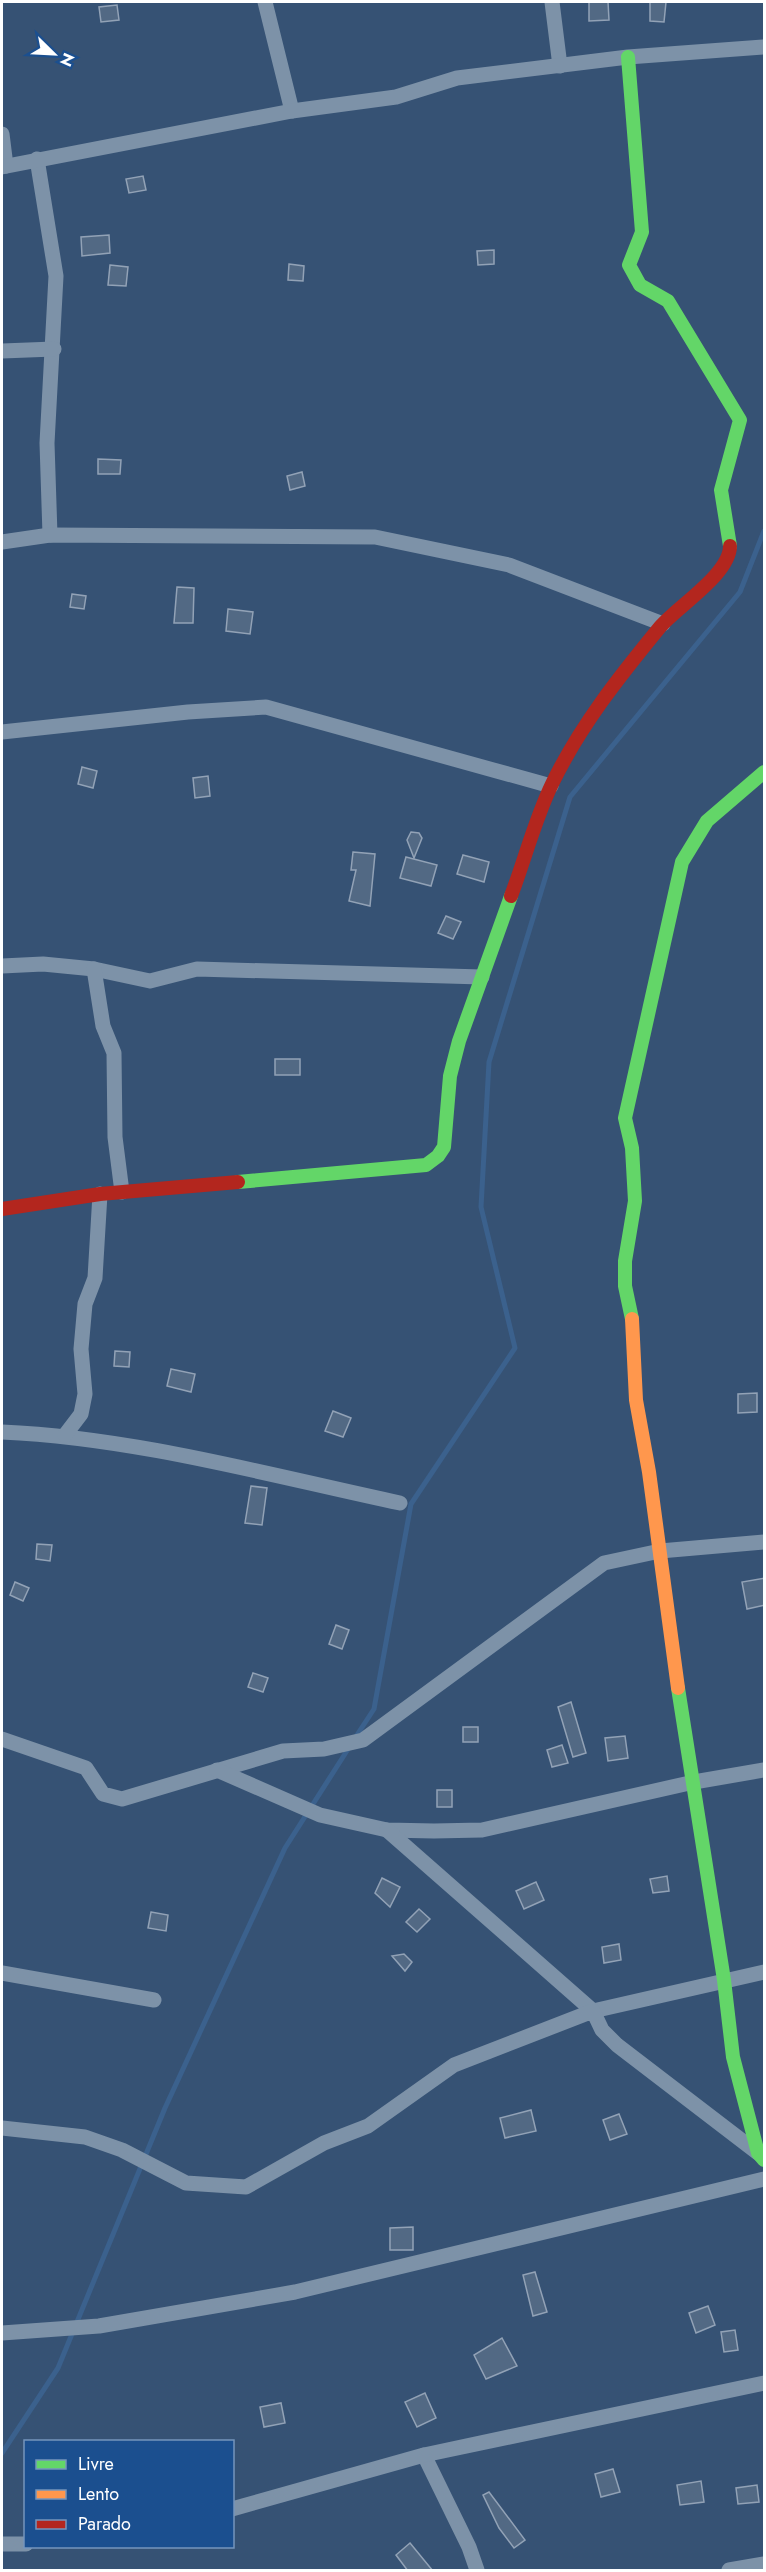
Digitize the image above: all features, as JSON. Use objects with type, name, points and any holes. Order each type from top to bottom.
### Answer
[{"type":"street","points":[[265,2],[292,111]]},
{"type":"street","points":[[552,2],[560,66]]},
{"type":"street","points":[[2,134],[4,167],[292,111],[396,97],[457,78],[628,57],[763,46]]},
{"type":"street","points":[[2,1209],[100,1194],[426,1165],[438,1156],[444,1146],[450,1076],[459,1041],[551,786],[574,742],[607,692],[663,624],[722,568],[730,552],[730,533],[721,490],[740,420],[693,346],[668,301],[640,285],[629,265],[642,232],[628,57]]},
{"type":"street","points":[[36,159],[56,276],[54,349],[47,443],[50,535]]},
{"type":"street","points":[[2,351],[54,349]]},
{"type":"street","points":[[2,543],[50,535],[375,537],[509,565],[663,624]]},
{"type":"street","points":[[2,732],[188,712],[266,707],[551,786]]},
{"type":"street","points":[[761,2156],[733,2057],[724,1980],[681,1709],[660,1551],[636,1400],[633,1324],[625,1286],[625,1261],[635,1190],[632,1148],[625,1118],[645,1018],[682,862],[692,840],[706,820],[765,772]]},
{"type":"street","points":[[2,966],[43,964],[94,969],[150,981],[197,969],[482,977]]},
{"type":"street","points":[[94,969],[103,1026],[114,1053],[115,1137],[122,1192]]},
{"type":"street","points":[[65,1435],[81,1414],[85,1394],[81,1349],[85,1304],[95,1278],[100,1194]]},
{"type":"street","points":[[2,1432],[65,1435],[148,1448],[400,1503]]},
{"type":"street","points":[[2,1739],[86,1768],[103,1794],[122,1799],[283,1751],[324,1749],[363,1740],[604,1563],[660,1551],[765,1542]]},
{"type":"street","points":[[217,1770],[320,1815],[387,1830],[482,1830],[694,1782],[765,1770]]},
{"type":"street","points":[[387,1830],[593,2011],[602,2030],[617,2045],[761,2156]]},
{"type":"street","points":[[2,2128],[85,2137],[122,2150],[186,2183],[246,2187],[324,2143],[368,2126],[454,2065],[593,2011],[765,1972]]},
{"type":"street","points":[[2,1973],[154,2001]]},
{"type":"street","points":[[2,2333],[99,2326],[295,2292],[765,2179]]},
{"type":"street","points":[[234,2508],[424,2455],[765,2383]]},
{"type":"street","points":[[424,2455],[469,2547],[477,2571]]},
{"type":"street","points":[[2,2544],[24,2544]]},
{"type":"street","points":[[729,2571],[765,2564]]},
{"type":"building","points":[[589,2],[608,2],[609,20],[589,21]]},
{"type":"building","points":[[650,2],[666,2],[664,22],[650,21]]},
{"type":"building","points":[[117,5],[119,20],[101,22],[99,7]]},
{"type":"building","points":[[143,176],[146,190],[129,193],[126,179]]},
{"type":"building","points":[[109,235],[110,253],[82,256],[81,237]]},
{"type":"building","points":[[494,250],[494,264],[478,265],[477,251]]},
{"type":"building","points":[[289,264],[304,266],[303,281],[288,280]]},
{"type":"building","points":[[110,265],[128,267],[126,286],[108,285]]},
{"type":"building","points":[[98,459],[121,460],[120,474],[98,474]]},
{"type":"building","points":[[302,472],[305,486],[290,490],[287,476]]},
{"type":"building","points":[[177,587],[194,588],[193,623],[174,623]]},
{"type":"building","points":[[72,594],[86,596],[84,609],[70,607]]},
{"type":"building","points":[[228,609],[253,612],[250,634],[226,631]]},
{"type":"building","points":[[82,767],[97,771],[93,788],[78,784]]},
{"type":"building","points":[[208,776],[210,796],[195,798],[193,778]]},
{"type":"building","points":[[411,832],[419,833],[422,838],[414,858],[407,840]]},
{"type":"building","points":[[353,852],[375,854],[370,906],[349,901],[356,870],[351,870]]},
{"type":"building","points":[[463,855],[489,862],[484,882],[457,874]]},
{"type":"building","points":[[406,857],[437,865],[431,886],[400,878]]},
{"type":"building","points":[[446,916],[461,922],[453,939],[438,933]]},
{"type":"building","points":[[275,1059],[300,1059],[300,1075],[275,1075]]},
{"type":"building","points":[[115,1351],[130,1352],[129,1367],[114,1366]]},
{"type":"building","points":[[171,1369],[195,1374],[191,1392],[167,1386]]},
{"type":"building","points":[[757,1393],[757,1412],[738,1413],[738,1394]]},
{"type":"building","points":[[333,1411],[351,1418],[343,1437],[325,1431]]},
{"type":"building","points":[[251,1486],[267,1488],[262,1525],[245,1523]]},
{"type":"building","points":[[37,1544],[52,1545],[50,1561],[36,1559]]},
{"type":"building","points":[[765,1578],[765,1605],[747,1609],[742,1582]]},
{"type":"building","points":[[15,1582],[29,1588],[23,1601],[10,1595]]},
{"type":"building","points":[[336,1625],[349,1630],[342,1649],[329,1644]]},
{"type":"building","points":[[253,1673],[268,1678],[263,1692],[248,1687]]},
{"type":"building","points":[[571,1702],[586,1753],[573,1757],[558,1707]]},
{"type":"building","points":[[463,1727],[478,1727],[478,1742],[463,1742]]},
{"type":"building","points":[[625,1736],[628,1758],[608,1761],[605,1738]]},
{"type":"building","points":[[562,1745],[568,1763],[552,1767],[547,1750]]},
{"type":"building","points":[[437,1790],[452,1790],[452,1807],[437,1807]]},
{"type":"building","points":[[667,1876],[669,1891],[653,1893],[650,1879]]},
{"type":"building","points":[[382,1878],[400,1887],[390,1907],[375,1893]]},
{"type":"building","points":[[536,1882],[544,1900],[524,1909],[516,1891]]},
{"type":"building","points":[[419,1909],[430,1919],[417,1932],[406,1922]]},
{"type":"building","points":[[151,1912],[168,1915],[166,1931],[148,1928]]},
{"type":"building","points":[[619,1944],[621,1960],[604,1963],[602,1947]]},
{"type":"building","points":[[404,1954],[412,1962],[405,1971],[392,1956]]},
{"type":"building","points":[[531,2110],[536,2131],[505,2138],[500,2118]]},
{"type":"building","points":[[619,2114],[627,2134],[610,2140],[603,2120]]},
{"type":"building","points":[[413,2227],[413,2250],[390,2250],[390,2228]]},
{"type":"building","points":[[535,2272],[547,2312],[533,2316],[523,2275]]},
{"type":"building","points":[[708,2306],[715,2325],[696,2333],[689,2313]]},
{"type":"building","points":[[735,2330],[738,2350],[724,2352],[721,2332]]},
{"type":"building","points":[[502,2338],[517,2366],[486,2379],[474,2355]]},
{"type":"building","points":[[425,2393],[436,2418],[417,2427],[405,2402]]},
{"type":"building","points":[[281,2403],[285,2423],[264,2427],[260,2407]]},
{"type":"building","points":[[613,2469],[620,2492],[601,2497],[595,2474]]},
{"type":"building","points":[[701,2481],[704,2502],[680,2505],[677,2485]]},
{"type":"building","points":[[757,2485],[759,2502],[738,2504],[736,2488]]},
{"type":"building","points":[[489,2492],[525,2540],[514,2548],[499,2528],[483,2495]]},
{"type":"building","points":[[410,2543],[433,2571],[408,2571],[396,2555]]},
{"type":"waterway","points":[[355,1738],[374,1709],[411,1504],[515,1348],[481,1207],[489,1062],[570,797],[740,592],[764,531]]},
{"type":"waterway","points":[[2,2453],[58,2368],[165,2108],[285,1848],[350,1746]]},
{"type":"traffic: fast","points":[[628,57],[642,232],[629,265],[640,285],[668,301],[740,420],[721,490],[730,546]]},
{"type":"traffic: fast","points":[[632,1319],[625,1286],[625,1261],[635,1201],[632,1148],[625,1118],[682,862],[707,821],[764,772]]},
{"type":"traffic: fast","points":[[238,1182],[426,1165],[438,1156],[444,1147],[450,1076],[459,1041],[511,896]]},
{"type":"traffic: fast","points":[[678,1688],[724,1980],[733,2057],[758,2153],[764,2160]]},
{"type":"traffic: slow","points":[[632,1319],[636,1400],[649,1472],[678,1688]]},
{"type":"traffic: jam","points":[[511,896],[546,797],[575,742],[615,683],[660,627],[722,568],[728,557],[730,546]]},
{"type":"traffic: jam","points":[[2,1209],[100,1194],[238,1182]]}]
